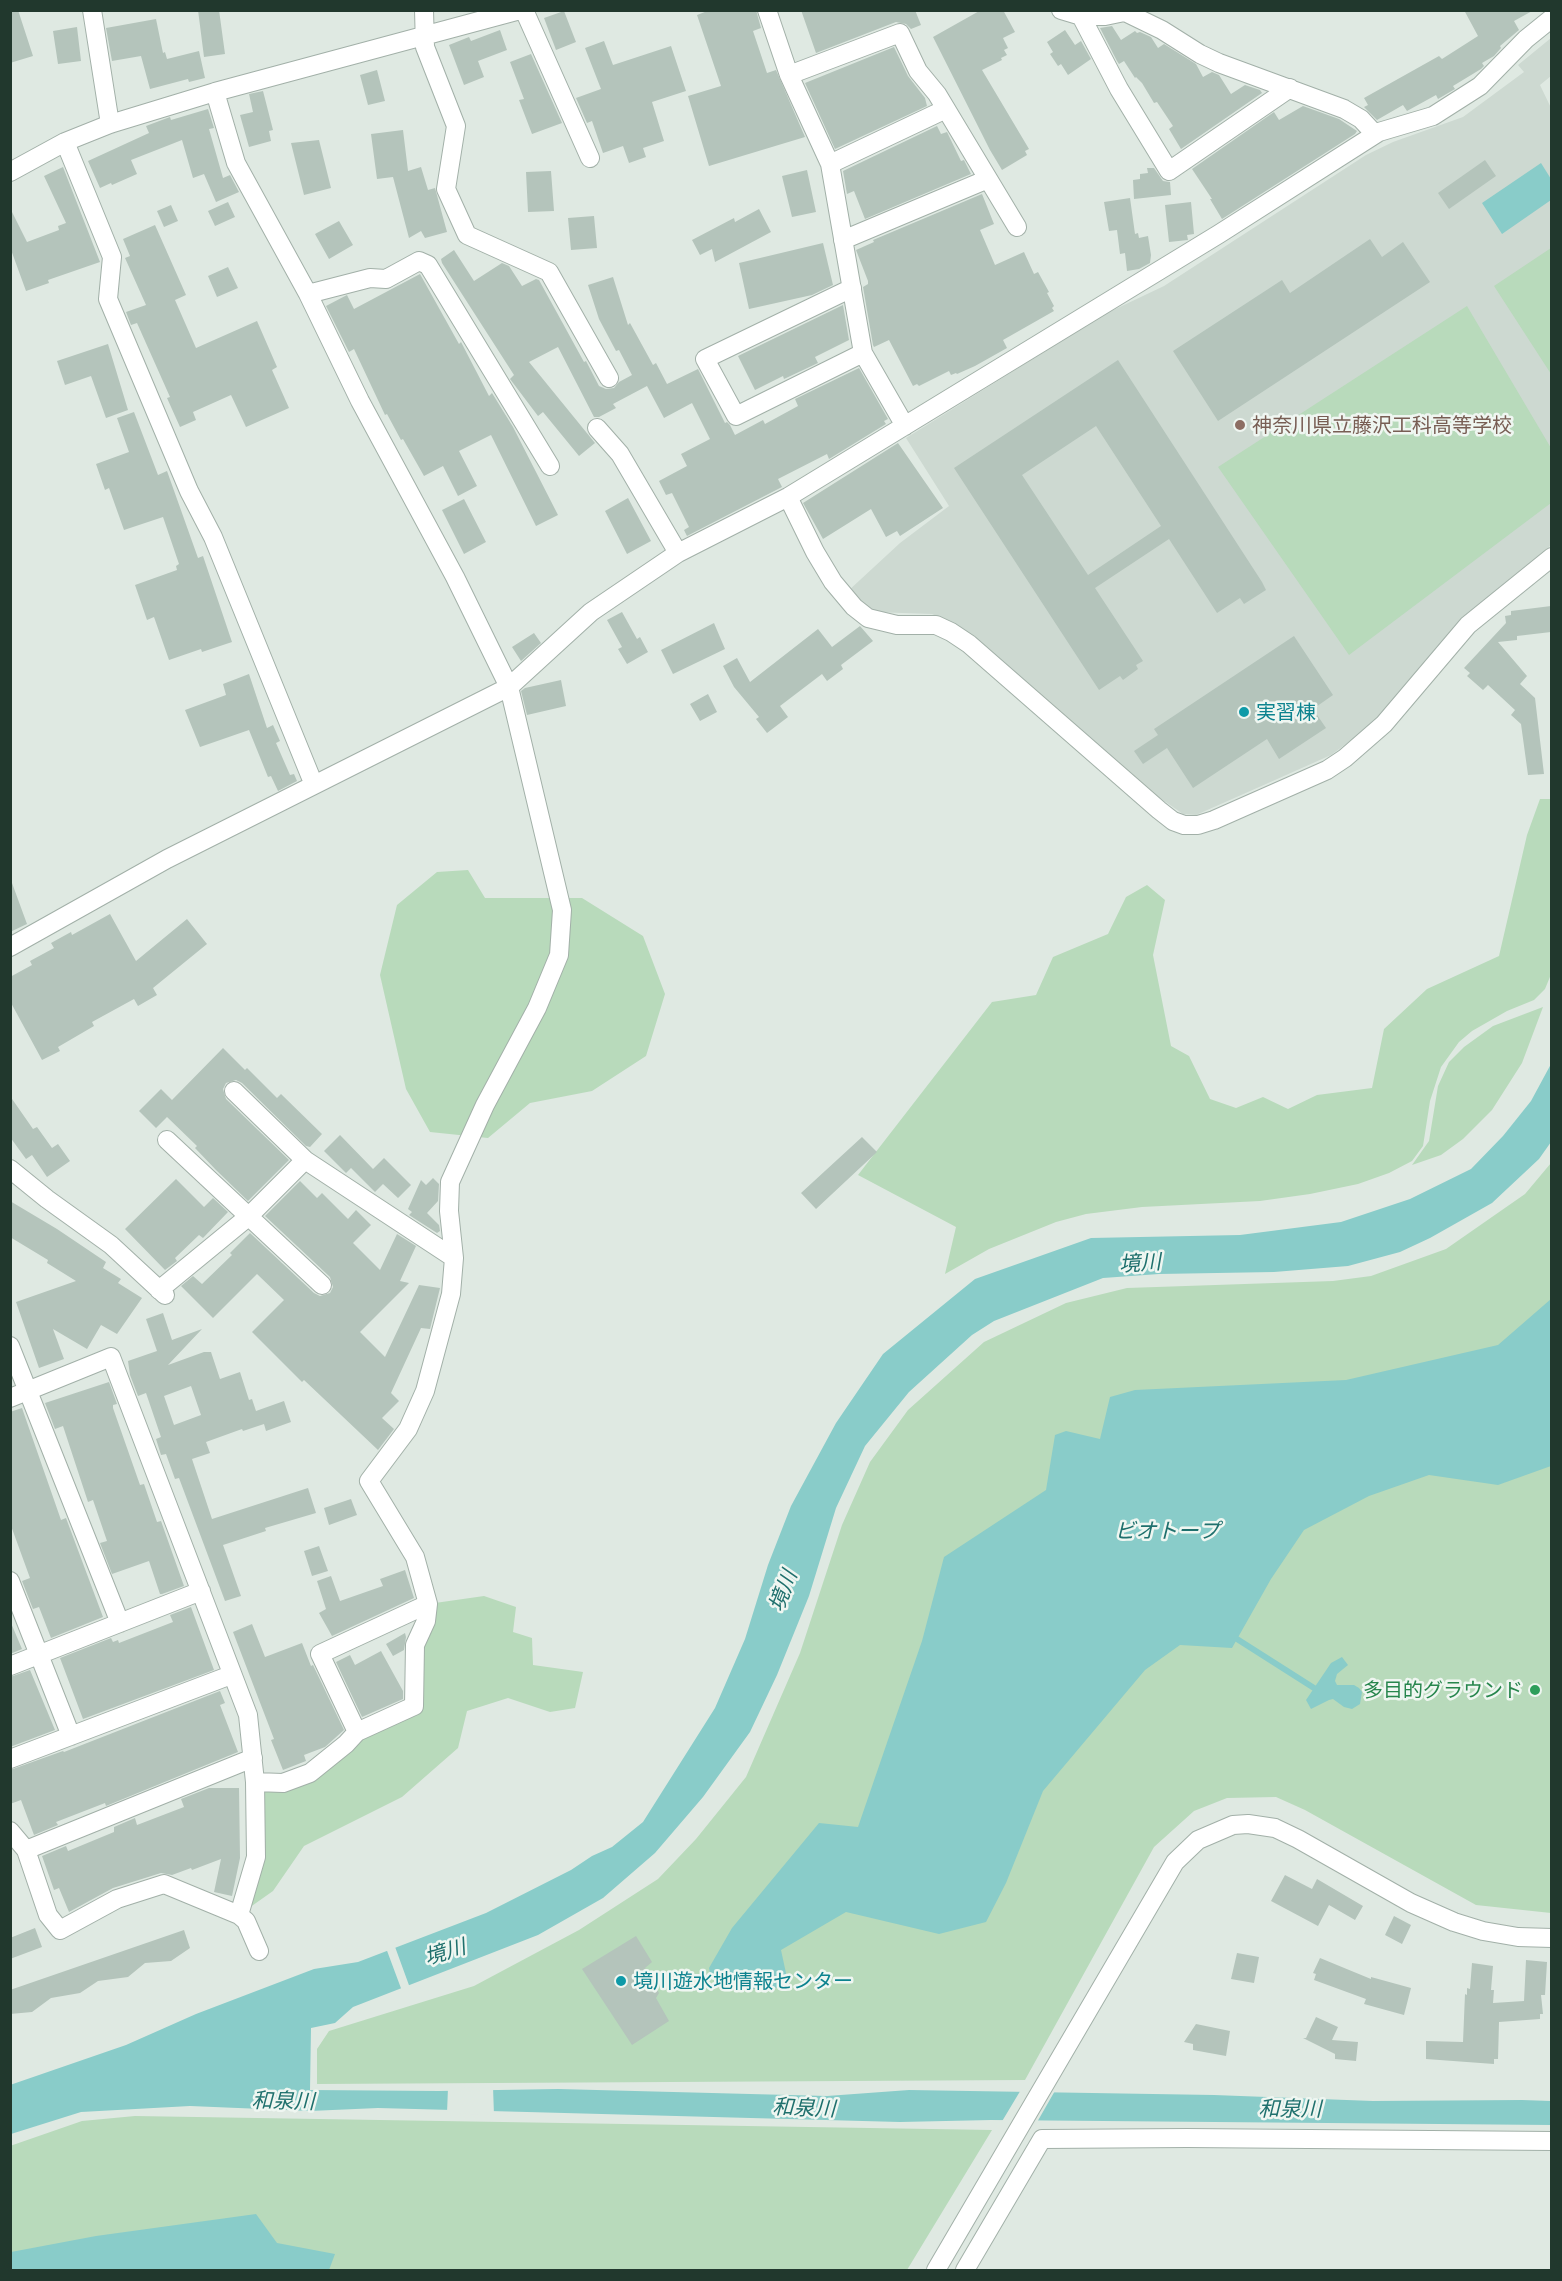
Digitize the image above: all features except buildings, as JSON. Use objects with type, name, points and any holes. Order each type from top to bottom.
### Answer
[{"type":"street","points":[[92,10],[110,124]]},
{"type":"street","points":[[424,10],[425,47],[456,126],[446,189],[467,235],[549,272],[609,378]]},
{"type":"street","points":[[10,172],[64,142],[110,124],[215,92],[522,10],[590,158]]},
{"type":"street","points":[[767,10],[789,75],[830,164],[863,353],[905,426]]},
{"type":"street","points":[[1061,10],[1081,16],[1130,12],[1200,54],[1344,109],[1361,119],[1373,132],[1379,132]]},
{"type":"street","points":[[1081,16],[1119,89],[1169,171],[1290,88]]},
{"type":"street","points":[[10,947],[167,859],[509,687],[591,612],[678,553],[788,497],[1219,234],[1379,132],[1433,116],[1480,86],[1526,39],[1551,18]]},
{"type":"street","points":[[789,75],[900,33],[918,71],[937,94],[1017,227]]},
{"type":"street","points":[[215,92],[236,163],[308,294],[360,401],[449,566],[509,687],[562,910],[559,955],[537,1008],[485,1105],[450,1182],[449,1211],[454,1258],[451,1294],[425,1391],[408,1429],[369,1481],[415,1557],[428,1604],[426,1621],[415,1645],[414,1706],[357,1732],[346,1744],[310,1773],[283,1783],[255,1782]]},
{"type":"street","points":[[830,164],[946,109]]},
{"type":"street","points":[[64,142],[112,257],[108,299],[189,491],[213,537],[314,785]]},
{"type":"street","points":[[843,240],[988,179]]},
{"type":"street","points":[[308,294],[370,278],[386,279],[419,261],[428,265],[550,466]]},
{"type":"street","points":[[852,288],[705,359],[736,416],[863,353]]},
{"type":"street","points":[[597,428],[629,468],[678,553]]},
{"type":"street","points":[[788,497],[815,552],[833,582],[854,607],[868,618],[880,622],[897,625],[936,625],[951,632],[969,644],[1159,810],[1173,821],[1184,825],[1197,825],[1214,820],[1317,774],[1345,758],[1392,716],[1468,625],[1551,557]]},
{"type":"street","points":[[234,1091],[304,1160],[454,1258]]},
{"type":"street","points":[[167,1140],[322,1285]]},
{"type":"street","points":[[10,1170],[111,1245],[162,1293],[248,1217],[304,1160]]},
{"type":"street","points":[[10,1346],[120,1623]]},
{"type":"street","points":[[10,1398],[111,1358],[248,1715],[255,1782],[256,1857],[239,1915]]},
{"type":"street","points":[[10,1581],[71,1736]]},
{"type":"street","points":[[10,1666],[201,1591]]},
{"type":"street","points":[[357,1732],[320,1654],[428,1604]]},
{"type":"street","points":[[10,1759],[231,1675]]},
{"type":"street","points":[[26,1850],[253,1758]]},
{"type":"street","points":[[936,2271],[1175,1862],[1198,1840],[1233,1825],[1262,1825],[1287,1833],[1411,1903],[1454,1922],[1483,1931],[1518,1937],[1551,1938]]},
{"type":"street","points":[[10,1831],[26,1850],[48,1915],[60,1930],[117,1899],[164,1884],[239,1915],[246,1921],[259,1951]]},
{"type":"street","points":[[965,2271],[1042,2139],[1551,2141]]},
{"type":"shaded area","name":"神奈川県立藤沢工科高等学校","points":[[1551,38],[1551,76],[1540,85],[1552,110],[1551,545],[1481,605],[1383,715],[1358,735],[1331,755],[1196,815],[1183,814],[1157,796],[956,625],[932,614],[873,612],[847,592],[900,543],[949,506],[906,438],[1105,314],[1164,286],[1366,155],[1393,142],[1463,117],[1524,72],[1518,65]]},
{"type":"green space","points":[[1551,248],[1551,374],[1494,286]]},
{"type":"green space","points":[[1467,306],[1551,448],[1551,503],[1349,655],[1218,467]]},
{"type":"green space","points":[[1540,799],[1551,799],[1552,972],[1545,989],[1534,1000],[1507,1011],[1472,1031],[1459,1042],[1441,1067],[1430,1101],[1423,1146],[1412,1161],[1389,1173],[1358,1184],[1310,1194],[1260,1201],[1142,1207],[1086,1214],[1056,1222],[989,1249],[945,1274],[956,1227],[858,1175],[992,1002],[1036,995],[1053,957],[1108,934],[1126,897],[1147,885],[1165,900],[1153,955],[1171,1046],[1189,1056],[1210,1099],[1236,1108],[1263,1097],[1288,1109],[1317,1095],[1372,1088],[1384,1029],[1427,989],[1499,956],[1527,835]]},
{"type":"green space","points":[[468,870],[485,898],[582,898],[643,936],[665,994],[646,1056],[592,1091],[530,1103],[488,1138],[430,1132],[406,1089],[380,975],[397,905],[437,872]]},
{"type":"green space","points":[[1543,1007],[1522,1063],[1492,1110],[1463,1139],[1441,1155],[1412,1165],[1429,1141],[1438,1086],[1449,1062],[1464,1047],[1493,1026]]},
{"type":"green space","points":[[1551,1163],[1551,1913],[1476,1905],[1305,1810],[1276,1797],[1227,1798],[1194,1811],[1154,1847],[1025,2080],[317,2084],[317,2049],[329,2031],[474,1986],[579,1930],[658,1879],[696,1839],[746,1777],[800,1653],[842,1525],[870,1462],[908,1410],[984,1342],[1066,1303],[1127,1288],[1333,1281],[1371,1276],[1446,1249],[1525,1194]]},
{"type":"green space","points":[[484,1596],[516,1607],[513,1632],[532,1638],[533,1665],[583,1672],[575,1708],[550,1712],[508,1698],[467,1711],[458,1748],[402,1797],[304,1846],[273,1891],[239,1915],[256,1857],[255,1782],[283,1783],[413,1706],[428,1604]]},
{"type":"green space","points":[[135,2116],[992,2130],[907,2270],[11,2270],[10,2146],[82,2121]]},
{"type":"water","points":[[1541,163],[1551,179],[1551,200],[1502,234],[1482,203]]},
{"type":"water","points":[[1551,1064],[1551,1142],[1539,1159],[1492,1203],[1430,1238],[1400,1252],[1348,1266],[1274,1272],[1159,1274],[1103,1278],[994,1321],[972,1335],[909,1392],[865,1446],[836,1508],[809,1596],[777,1675],[750,1732],[703,1797],[655,1853],[603,1898],[538,1935],[353,2007],[335,2023],[311,2028],[310,2090],[558,2089],[827,2096],[909,2090],[1214,2095],[1373,2101],[1522,2100],[1551,2101],[1551,2125],[991,2120],[900,2122],[378,2108],[310,2111],[190,2106],[81,2112],[11,2134],[10,2085],[126,2045],[196,2014],[314,1969],[358,1962],[486,1913],[612,1847],[643,1822],[715,1708],[745,1639],[768,1565],[791,1506],[836,1423],[883,1354],[975,1279],[1091,1238],[1240,1235],[1341,1222],[1410,1199],[1471,1169],[1503,1136],[1531,1101]]},
{"type":"water","name":"ビオトープ","points":[[1551,1299],[1551,1466],[1498,1485],[1429,1475],[1369,1496],[1304,1530],[1271,1579],[1232,1648],[1180,1645],[1145,1670],[1043,1791],[1006,1883],[986,1922],[939,1934],[846,1912],[781,1950],[789,1987],[733,1990],[711,1978],[709,1968],[732,1928],[819,1823],[858,1827],[922,1641],[944,1557],[1046,1490],[1055,1435],[1066,1431],[1100,1439],[1110,1397],[1135,1390],[1346,1380],[1498,1345]]},
{"type":"water","points":[[1342,1657],[1348,1665],[1337,1674],[1335,1681],[1337,1685],[1354,1685],[1359,1688],[1362,1692],[1360,1704],[1352,1709],[1344,1707],[1333,1699],[1311,1709],[1306,1700],[1331,1663]]},
{"type":"water","points":[[256,2214],[277,2243],[335,2254],[329,2270],[11,2270],[11,2252],[96,2236]]},
{"type":"pier","points":[[394,1944],[410,1988],[402,1991],[386,1948]]},
{"type":"pier","points":[[493,2087],[494,2115],[447,2113],[448,2088]]},
{"type":"pier","points":[[1022,2088],[1056,2089],[1036,2124],[1001,2123]]},
{"type":"waterway","points":[[1237,1639],[1314,1688]]},
{"type":"place","name":"神奈川県立藤沢工科高等学校","points":[[1240,425]]},
{"type":"place","name":"実習棟","points":[[1244,712]]},
{"type":"place","name":"多目的グラウンド","points":[[1535,1690]]},
{"type":"place","name":"境川遊水地情報センター","points":[[621,1981]]},
{"type":"water label","name":"境川","points":[[1140,1263]]},
{"type":"water label","name":"境川","points":[[783,1591]]},
{"type":"water label","name":"境川","points":[[445,1952]]},
{"type":"water label","name":"和泉川","points":[[283,2101]]},
{"type":"water label","name":"和泉川","points":[[804,2108]]},
{"type":"water label","name":"和泉川","points":[[1290,2109]]}]
